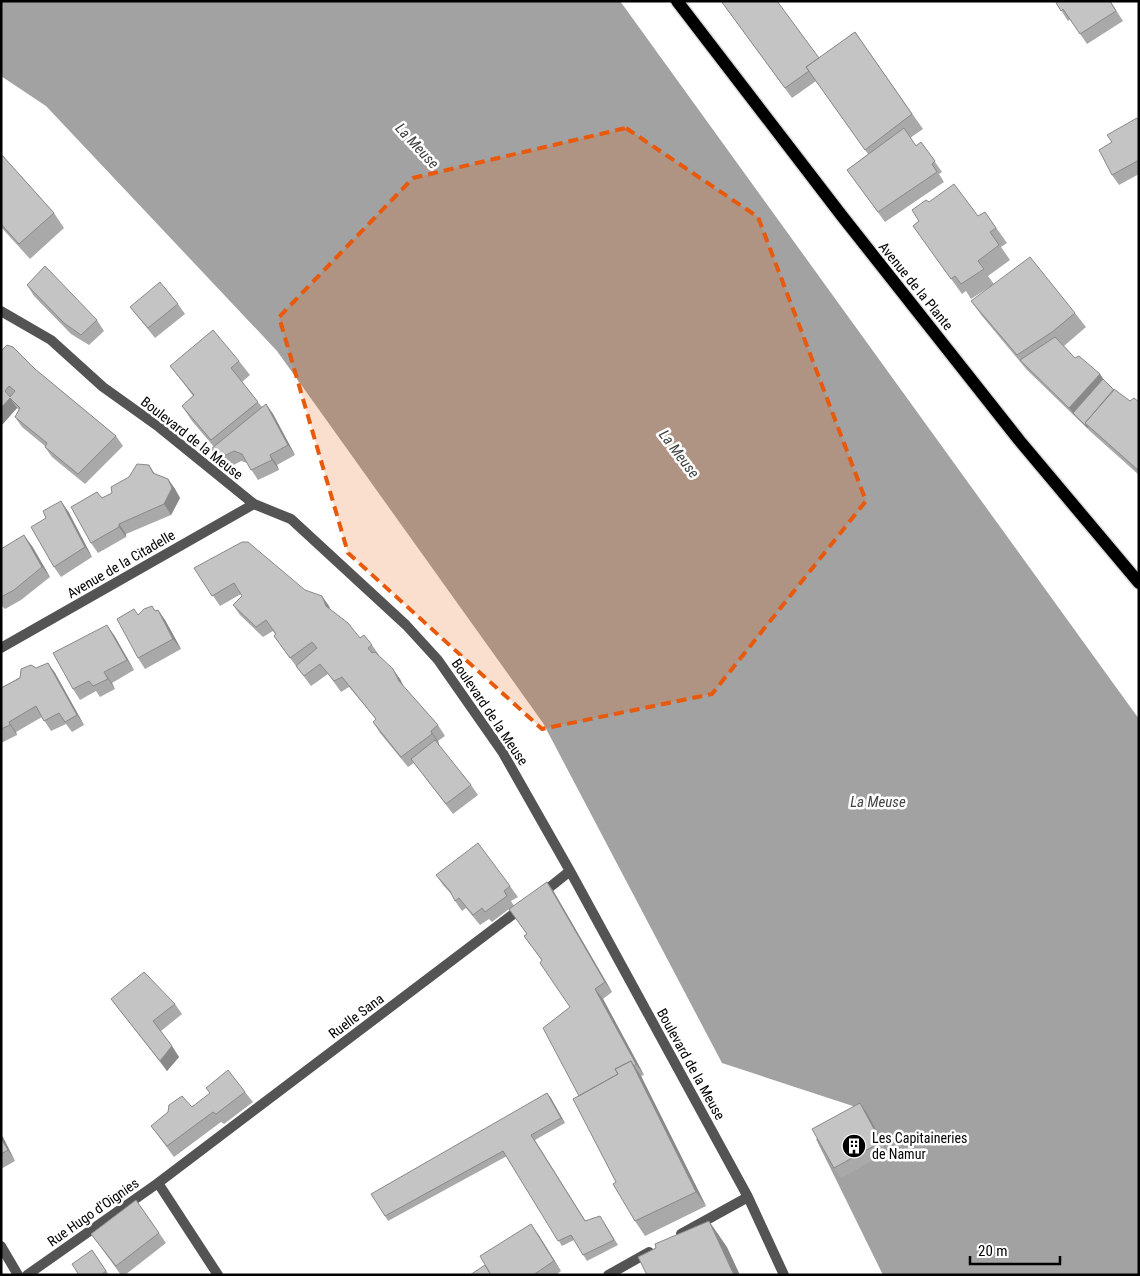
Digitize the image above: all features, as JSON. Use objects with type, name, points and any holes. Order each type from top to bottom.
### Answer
[{"type":"main road","name":"Avenue de la Plante","points":[[677,1],[842,216],[1020,440],[1139,583]]},
{"type":"street","name":"Boulevard de la Meuse","points":[[1,311],[51,340],[103,387],[159,427],[254,504],[291,519],[406,625],[438,660],[503,753],[570,871],[748,1197],[784,1275]]},
{"type":"street","name":"Avenue de la Citadelle","points":[[1,648],[254,504]]},
{"type":"street","name":"Ruelle Sana","points":[[158,1183],[570,871]]},
{"type":"street","name":"Rue Hugo d'Oignies","points":[[27,1275],[158,1183],[218,1275]]},
{"type":"street","points":[[674,1238],[748,1197]]},
{"type":"street","points":[[1,1246],[18,1275]]},
{"type":"street","points":[[608,1275],[657,1247]]},
{"type":"highlighted area","points":[[626,128],[758,217],[866,501],[712,694],[542,729],[348,553],[279,317],[413,178]]},
{"type":"water","name":"La Meuse","points":[[1,1],[620,1],[1139,719],[1139,1275],[883,1275],[816,1139],[865,1110],[722,1063],[543,723],[277,351],[46,106],[1,76]]},
{"type":"building","points":[[721,1],[777,1],[819,58],[806,67],[809,71],[785,88]]},
{"type":"building","points":[[1055,1],[1110,1],[1116,11],[1080,34],[1063,9],[1061,11]]},
{"type":"building","points":[[855,32],[912,114],[865,150],[806,67]]},
{"type":"building","points":[[1137,118],[1139,122],[1139,160],[1112,175],[1099,150],[1112,142],[1107,135]]},
{"type":"building","points":[[904,128],[916,146],[921,142],[935,161],[932,164],[937,172],[878,212],[847,170]]},
{"type":"building","points":[[1,154],[54,213],[19,244],[1,224]]},
{"type":"building","points":[[954,184],[978,216],[985,212],[996,228],[990,232],[999,245],[978,261],[984,269],[961,284],[955,276],[951,279],[913,226],[919,221],[912,210],[926,200],[929,202]]},
{"type":"building","points":[[1030,257],[1075,313],[1052,332],[1017,355],[971,301]]},
{"type":"building","points":[[45,266],[97,320],[81,335],[64,323],[27,285]]},
{"type":"building","points":[[160,282],[178,304],[148,328],[130,307]]},
{"type":"building","points":[[213,330],[239,361],[231,368],[258,402],[211,440],[182,406],[194,395],[170,366]]},
{"type":"building","points":[[1055,337],[1075,358],[1079,356],[1100,374],[1069,408],[1020,360]]},
{"type":"building","points":[[7,345],[13,347],[35,369],[116,436],[78,474],[45,447],[47,443],[15,417],[20,408],[10,398],[1,408],[1,351]],"holes":[[[9,386],[15,391],[10,397],[5,391]]]},
{"type":"building","points":[[1103,379],[1114,390],[1085,423],[1088,428],[1073,413]]},
{"type":"building","points":[[1114,389],[1130,401],[1134,398],[1139,402],[1139,471],[1085,423]]},
{"type":"building","points":[[266,404],[288,445],[270,455],[272,460],[251,470],[242,454],[234,451],[224,456],[211,449]]},
{"type":"building","points":[[137,464],[149,465],[153,473],[168,479],[172,488],[164,504],[119,524],[119,527],[91,543],[71,507],[97,492],[102,498],[112,493],[111,487],[129,477]]},
{"type":"building","points":[[61,501],[85,547],[54,567],[31,527],[46,518],[43,511]]},
{"type":"building","points":[[24,535],[42,567],[14,590],[1,597],[1,549]]},
{"type":"building","points":[[242,542],[248,542],[305,590],[322,596],[326,606],[348,623],[360,638],[364,635],[372,645],[368,648],[372,653],[375,652],[393,669],[399,681],[438,725],[431,731],[432,734],[401,757],[373,722],[376,719],[342,677],[334,681],[320,664],[304,676],[296,666],[317,648],[312,642],[290,658],[274,636],[276,634],[266,620],[256,627],[233,605],[242,596],[234,583],[212,596],[194,568]]},
{"type":"building","points":[[152,606],[155,611],[158,610],[173,639],[138,658],[117,619],[134,609],[138,615],[144,609]]},
{"type":"building","points":[[107,625],[127,660],[104,672],[108,679],[93,686],[89,681],[73,689],[53,653]]},
{"type":"building","points":[[48,663],[77,715],[65,722],[59,713],[44,721],[36,706],[9,722],[10,725],[1,729],[1,688],[20,678],[21,669],[31,665],[36,668]]},
{"type":"building","points":[[435,740],[471,785],[446,804],[411,759]]},
{"type":"building","points":[[478,843],[510,886],[504,891],[507,896],[485,912],[482,908],[473,915],[459,898],[455,901],[450,891],[436,875]]},
{"type":"building","points":[[547,882],[605,982],[595,989],[636,1064],[634,1066],[631,1061],[615,1069],[618,1074],[579,1096],[543,1028],[570,1007],[540,963],[542,960],[524,936],[527,934],[509,909]]},
{"type":"building","points":[[144,972],[175,1004],[153,1021],[172,1046],[160,1061],[111,999]]},
{"type":"building","points":[[631,1061],[696,1192],[635,1221],[613,1184],[616,1182],[573,1099],[618,1074],[615,1069]]},
{"type":"building","points":[[228,1070],[245,1092],[216,1114],[213,1112],[167,1146],[151,1126],[168,1112],[169,1105],[182,1096],[192,1107],[210,1093],[206,1088]]},
{"type":"building","points":[[547,1093],[561,1118],[531,1135],[585,1221],[600,1216],[614,1240],[583,1255],[571,1235],[558,1241],[503,1151],[385,1216],[371,1194]]},
{"type":"building","name":"Les Capitaineries de Namur","points":[[860,1103],[881,1142],[834,1168],[812,1129]]},
{"type":"building","points":[[1,1138],[8,1150],[1,1154]]},
{"type":"building","points":[[136,1200],[159,1233],[116,1266],[91,1234]]},
{"type":"building","points":[[709,1221],[734,1275],[647,1275],[638,1257],[656,1248],[655,1244]]},
{"type":"building","points":[[531,1224],[554,1261],[533,1275],[491,1275],[480,1256]]},
{"type":"building","points":[[92,1250],[106,1271],[101,1275],[79,1275],[72,1264]]},
{"type":"building","points":[[485,1265],[491,1275],[470,1275]]},
{"type":"place","name":"Les Capitaineries de Namur","points":[[854,1146]]}]
